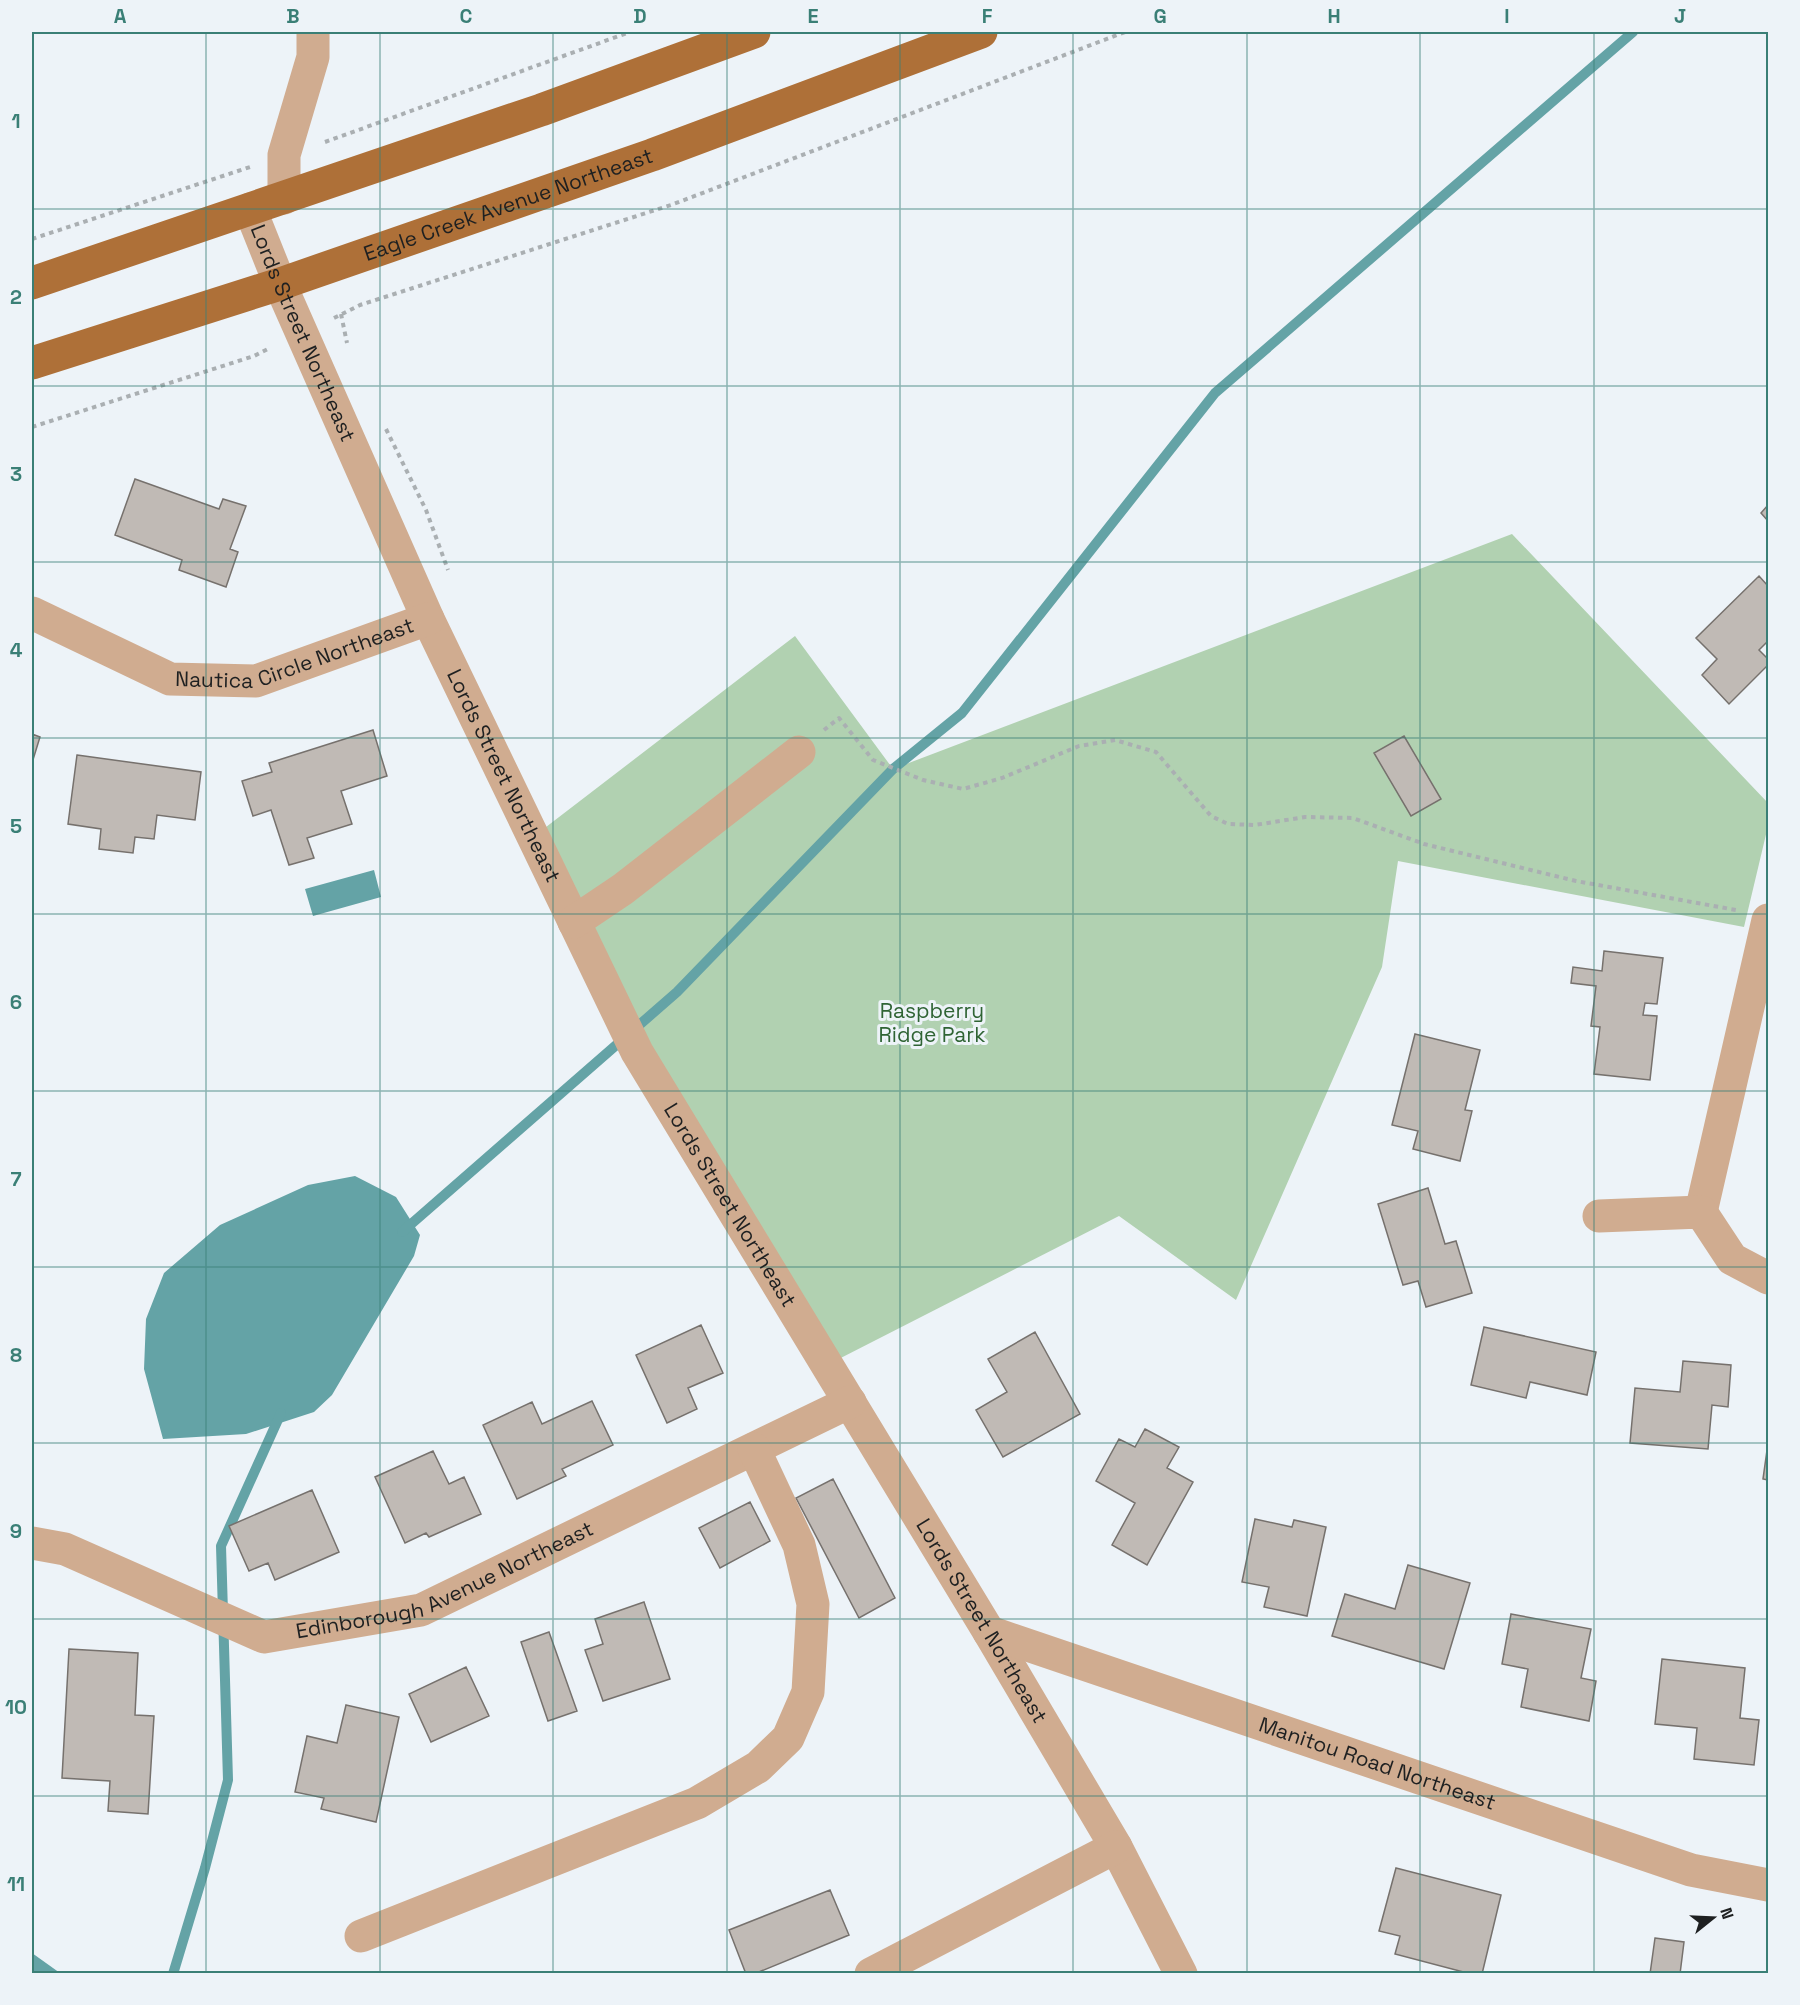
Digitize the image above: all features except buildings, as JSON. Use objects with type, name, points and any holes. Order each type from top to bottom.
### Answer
[{"type":"main road","points":[[32,283],[541,110],[754,32]]},
{"type":"main road","name":"Eagle Creek Avenue Northeast","points":[[32,363],[280,284],[652,154],[981,32]]},
{"type":"street","points":[[284,198],[284,155],[313,57],[313,32]]},
{"type":"street","name":"Lords Street Northeast","points":[[250,209],[280,284],[428,619],[637,1052],[989,1632],[1116,1847],[1181,1974]]},
{"type":"street","name":"Nautica Circle Northeast","points":[[32,613],[170,679],[256,681],[428,619]]},
{"type":"street","points":[[574,922],[623,890],[798,752]]},
{"type":"street","points":[[1757,916],[1701,1212],[1732,1259],[1768,1278]]},
{"type":"street","points":[[1599,1216],[1701,1212]]},
{"type":"street","name":"Edinborough Avenue Northeast","points":[[32,1543],[65,1549],[264,1637],[421,1610],[850,1402]]},
{"type":"street","points":[[361,1936],[698,1803],[758,1767],[788,1738],[808,1692],[813,1604],[799,1545],[754,1449]]},
{"type":"street","name":"Manitou Road Northeast","points":[[989,1632],[1691,1870],[1768,1885]]},
{"type":"street","points":[[871,1974],[1116,1847]]},
{"type":"path","points":[[32,239],[284,155],[630,32]]},
{"type":"path","points":[[32,427],[254,356],[360,305],[671,204],[1125,32]]},
{"type":"path","points":[[798,752],[839,718],[873,760],[923,780],[963,789],[1002,778],[1079,746],[1115,740],[1156,752],[1211,816],[1228,824],[1255,825],[1305,817],[1353,818],[1424,844],[1576,881],[1757,916]]},
{"type":"green space","name":"Raspberry Ridge Park","points":[[1512,534],[1768,803],[1768,826],[1744,927],[1398,861],[1382,967],[1236,1300],[1119,1216],[827,1365],[533,837],[795,636],[893,769]]},
{"type":"water","points":[[374,870],[381,897],[313,916],[305,889]]},
{"type":"water","points":[[355,1176],[396,1197],[420,1235],[414,1256],[332,1395],[314,1412],[246,1434],[163,1439],[144,1369],[146,1319],[164,1273],[220,1225],[308,1185]]},
{"type":"water","points":[[32,1953],[60,1973],[32,1973]]},
{"type":"waterway","points":[[402,1232],[677,992],[893,769],[962,713],[1215,393],[1633,32]]},
{"type":"waterway","points":[[173,1974],[205,1868],[228,1780],[221,1546],[281,1413]]}]
